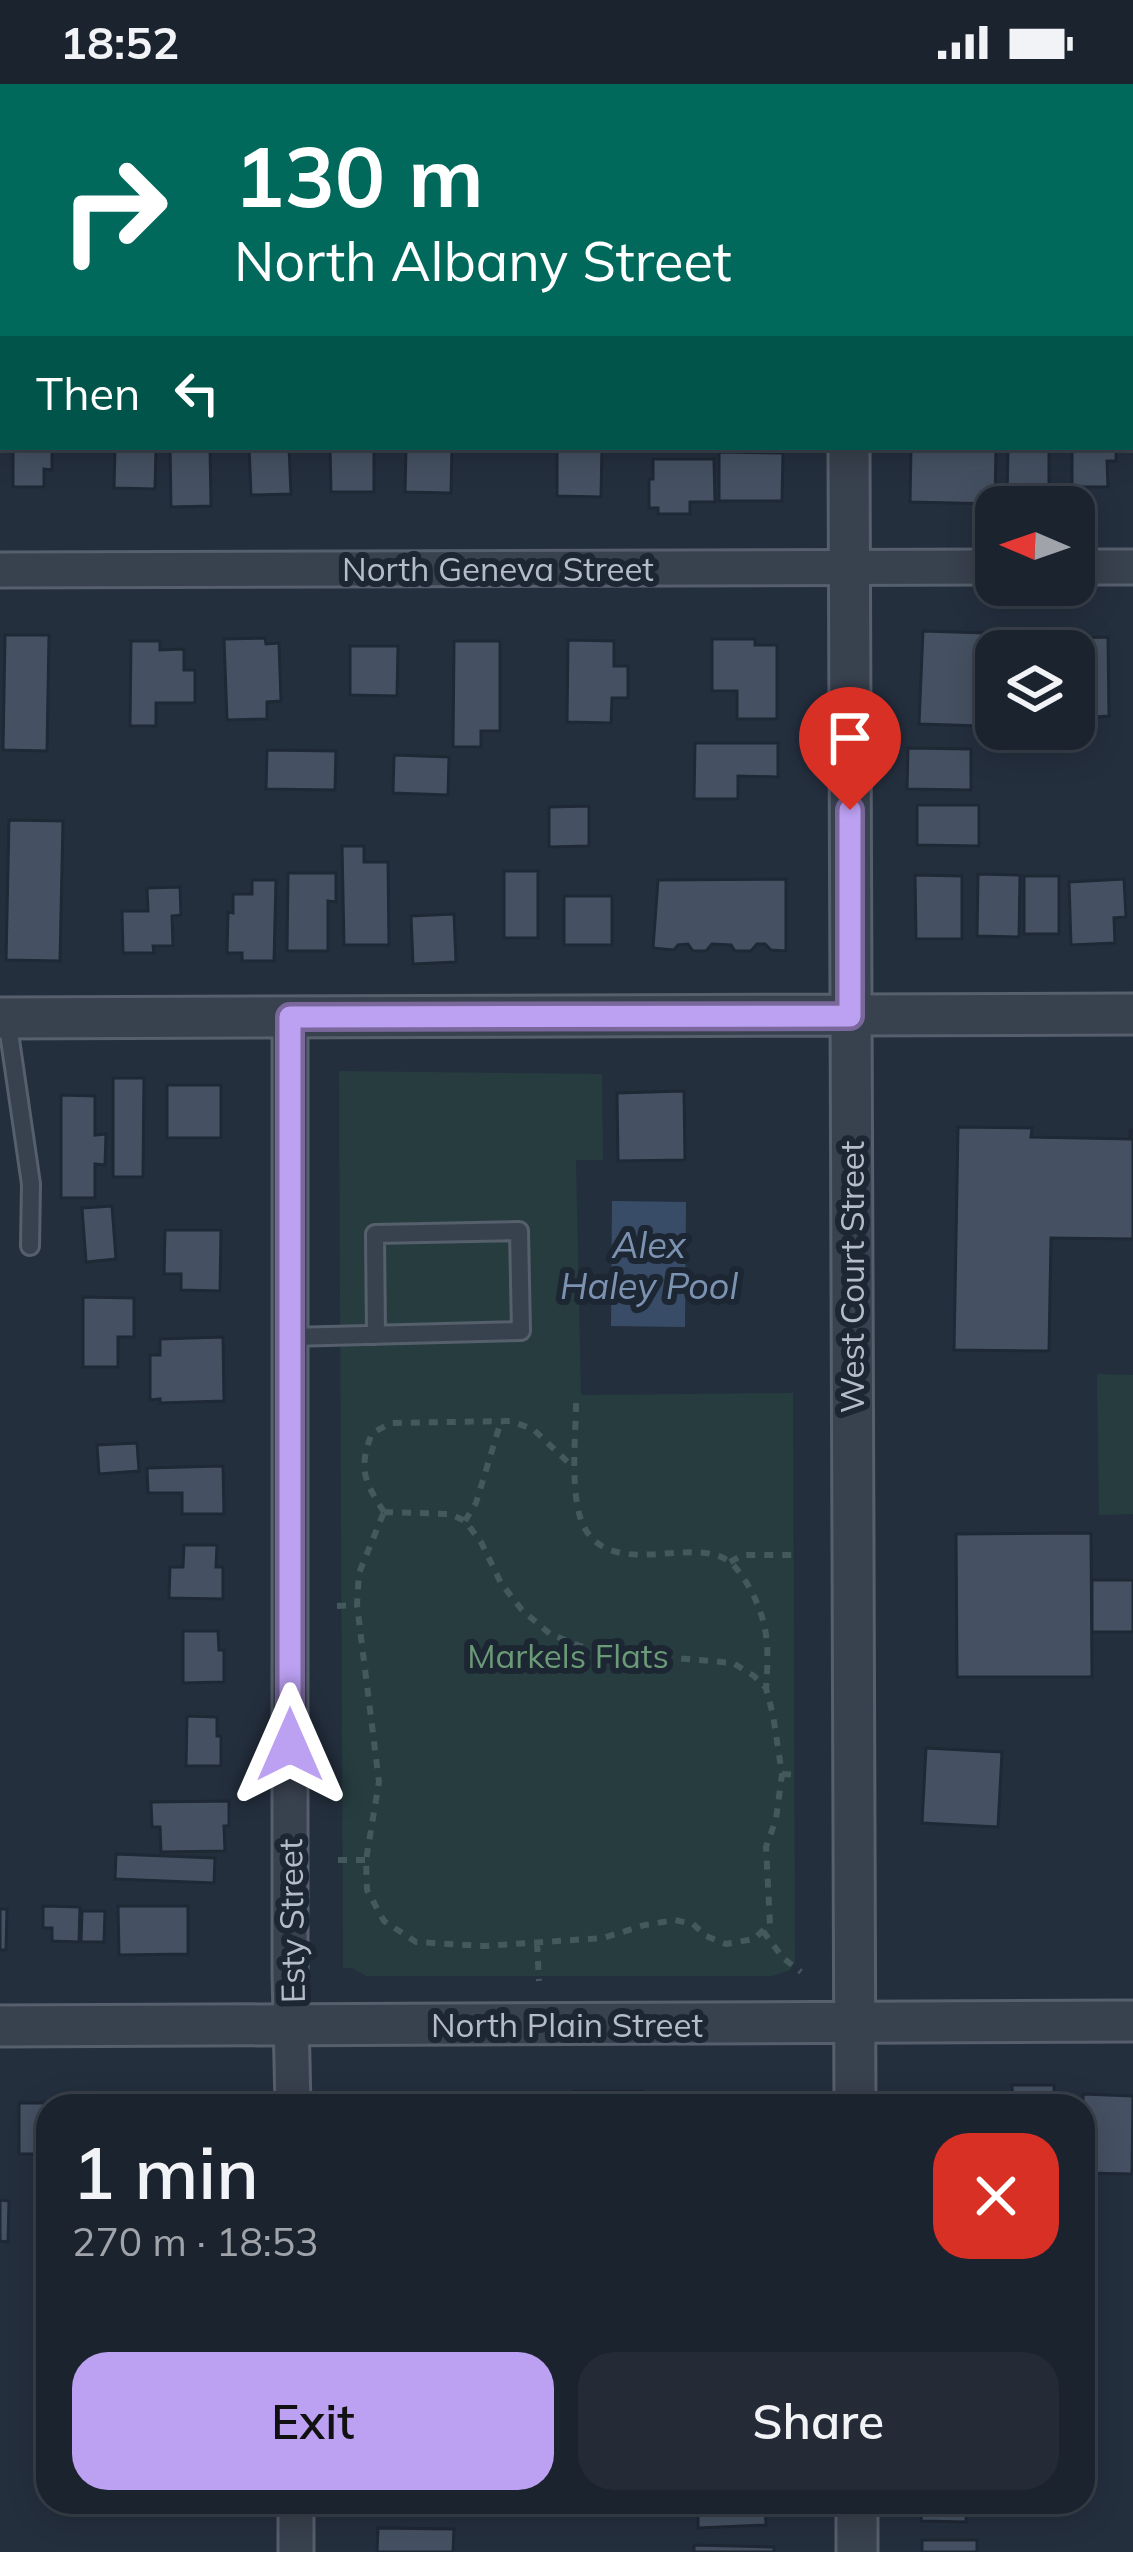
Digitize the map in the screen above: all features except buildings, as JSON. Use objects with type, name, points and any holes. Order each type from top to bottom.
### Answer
[{"type":"street","name":"West Court Street","points":[[849,450],[855,2094]]},
{"type":"street","name":"North Geneva Street","points":[[0,570],[975,567]]},
{"type":"street","points":[[1095,567],[1133,567]]},
{"type":"street","points":[[3,1018],[1133,1014]]},
{"type":"street","name":"Esty Street","points":[[290,1017],[293,2094]]},
{"type":"street","name":"North Plain Street","points":[[0,2026],[1133,2021]]},
{"type":"street","points":[[296,2514],[296,2552]]},
{"type":"street","points":[[857,2514],[857,2552]]},
{"type":"lane","points":[[3,1018],[31,1184],[29,1246]]},
{"type":"lane","points":[[290,1336],[376,1335],[520,1330],[519,1232],[375,1234],[376,1335]]},
{"type":"path","points":[[384,1512],[359,1573],[357,1605],[379,1782],[366,1860],[368,1891],[384,1921],[416,1942],[484,1946],[603,1938],[675,1920],[693,1924],[726,1944],[754,1939],[770,1924],[766,1847],[776,1819],[782,1774],[766,1688],[764,1617],[747,1583],[730,1562],[714,1554],[626,1554],[604,1548],[586,1531],[577,1507],[576,1403]]},
{"type":"path","points":[[384,1512],[368,1487],[362,1459],[372,1433],[391,1423],[510,1420],[533,1429],[576,1470]]},
{"type":"path","points":[[465,1521],[476,1503],[502,1421]]},
{"type":"path","points":[[384,1512],[450,1514],[465,1521],[501,1583],[550,1634],[580,1646],[630,1654],[733,1663],[766,1688]]},
{"type":"path","points":[[730,1562],[743,1555],[799,1555]]},
{"type":"path","points":[[337,1606],[357,1605]]},
{"type":"path","points":[[782,1774],[800,1774]]},
{"type":"path","points":[[338,1860],[366,1860]]},
{"type":"path","points":[[763,1931],[783,1958],[801,1972]]},
{"type":"path","points":[[537,1942],[539,1981]]},
{"type":"green space","name":"Markels Flats","points":[[339,1071],[602,1074],[603,1160],[576,1160],[581,1395],[793,1393],[795,1962],[790,1970],[772,1976],[366,1976],[343,1968]]},
{"type":"green space","points":[[1097,1374],[1133,1375],[1133,1514],[1099,1515]]},
{"type":"water","name":"Alex Haley Pool","points":[[612,1201],[686,1202],[685,1327],[611,1326]]},
{"type":"route","points":[[290,1745],[290,1017],[850,1016],[850,810]]}]
